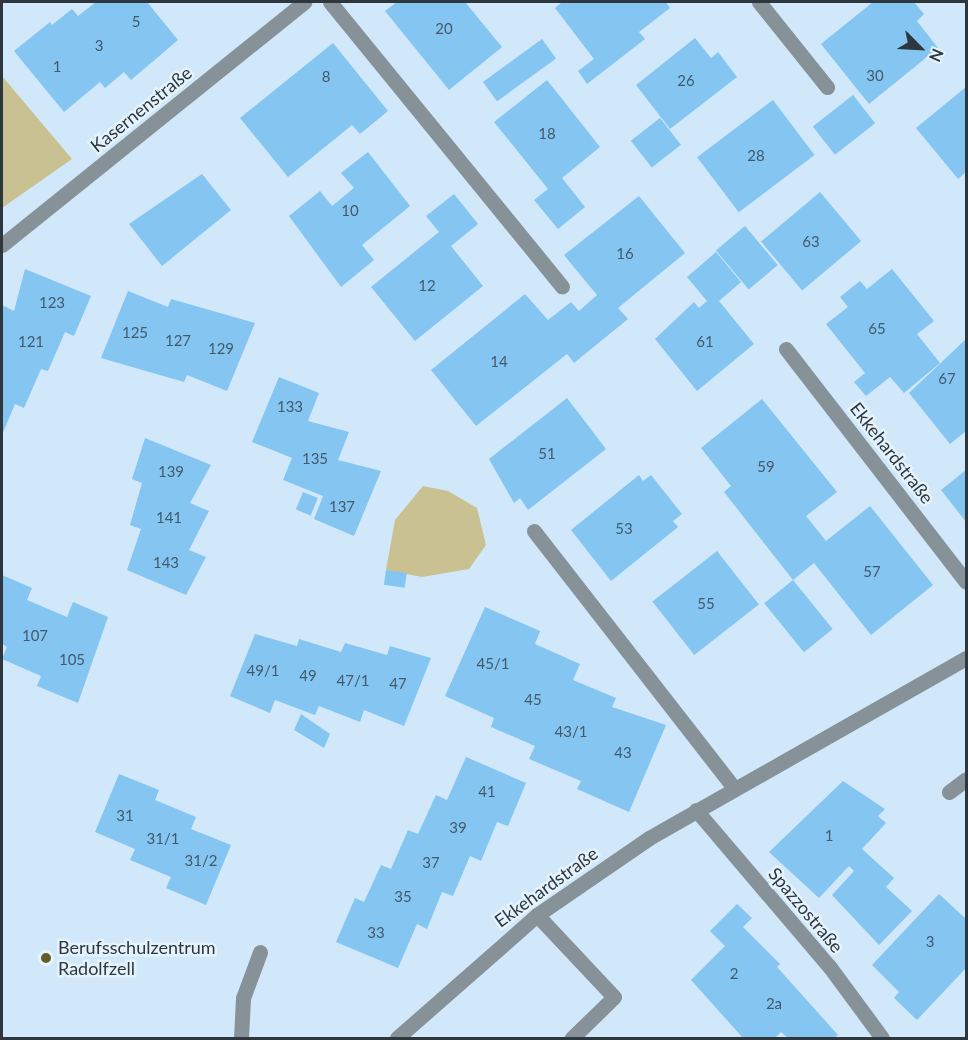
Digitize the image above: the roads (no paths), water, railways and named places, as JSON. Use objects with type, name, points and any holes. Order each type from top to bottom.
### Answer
[{"type":"street","name":"Kasernenstraße","points":[[2,245],[304,2]]},
{"type":"street","points":[[330,2],[562,286]]},
{"type":"street","points":[[759,2],[826,87]]},
{"type":"street","name":"Ekkehardstraße","points":[[786,349],[966,582]]},
{"type":"street","points":[[534,531],[734,788]]},
{"type":"street","name":"Ekkehardstraße","points":[[397,1038],[537,915],[696,810],[966,658]]},
{"type":"street","points":[[949,792],[966,779]]},
{"type":"street","name":"Spazzostraße","points":[[696,810],[829,966],[882,1038]]},
{"type":"street","points":[[537,915],[614,997],[572,1038]]},
{"type":"street","points":[[241,1038],[243,998],[260,952]]},
{"type":"place","name":"Berufsschulzentrum Radolfzell","points":[[46,958]]}]
